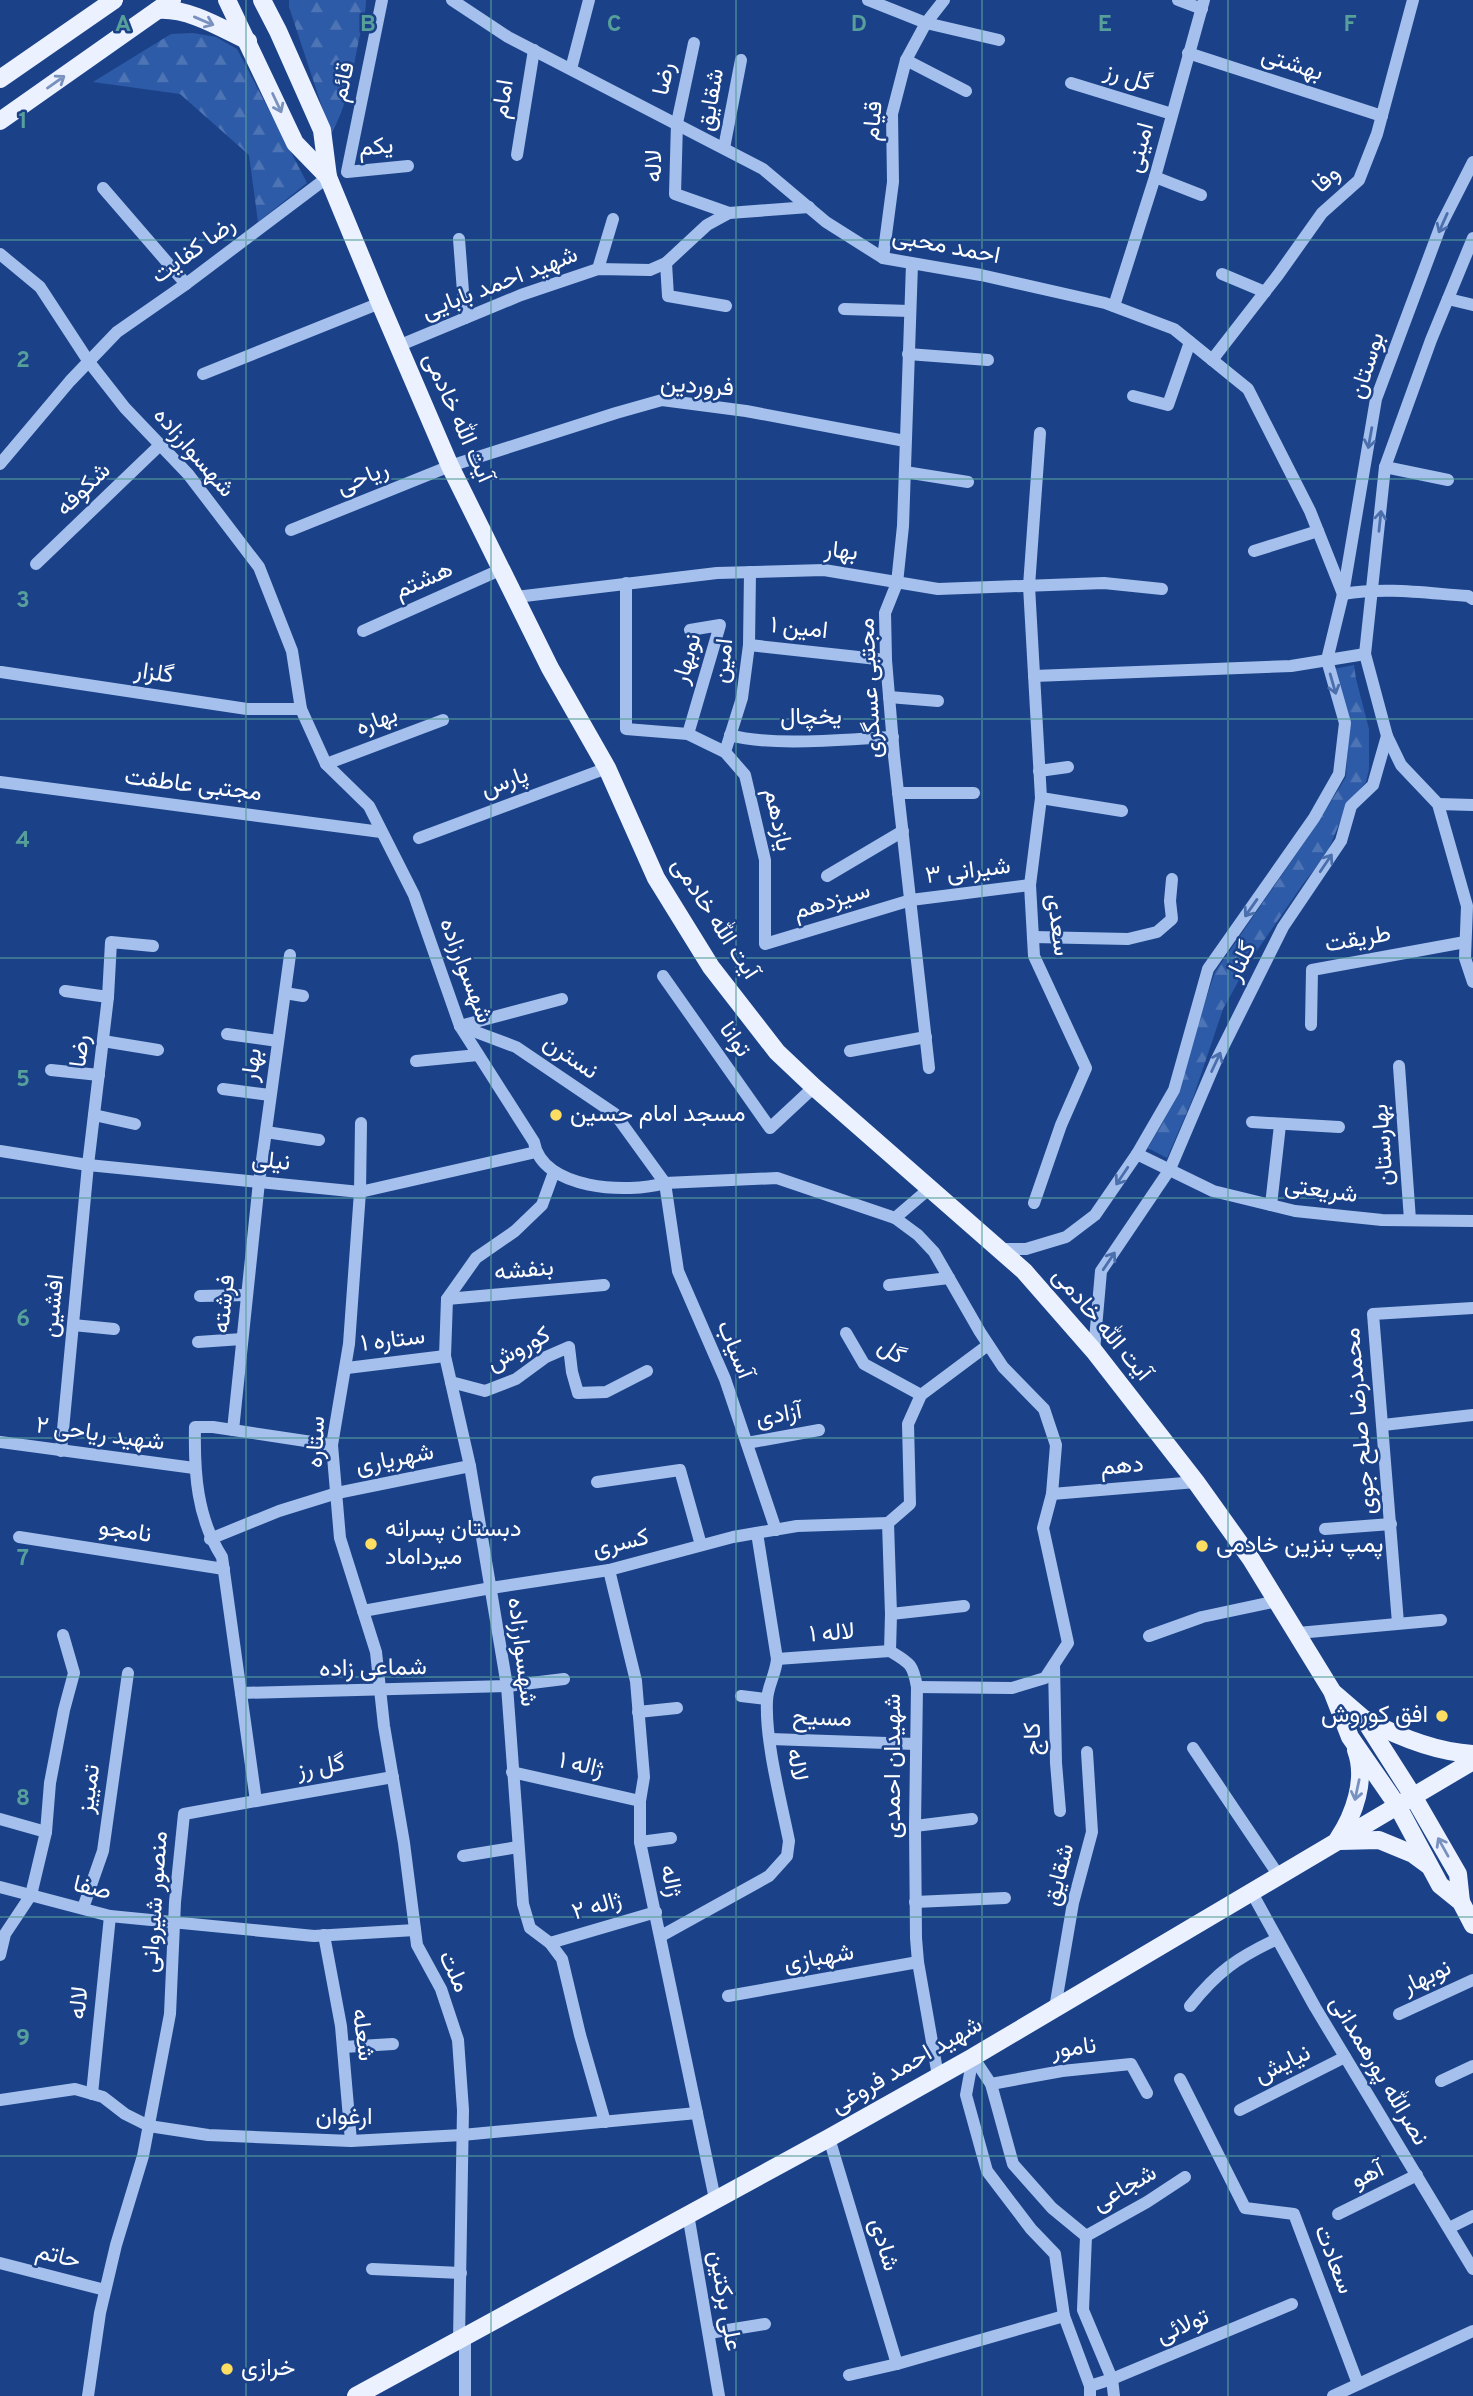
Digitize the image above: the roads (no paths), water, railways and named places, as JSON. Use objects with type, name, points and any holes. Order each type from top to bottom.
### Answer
[{"type":"main road","points":[[0,79],[114,0]]},
{"type":"main road","name":"آیت الله خادمی","points":[[227,0],[295,143],[328,177],[450,466],[550,668],[607,768],[656,878],[711,967],[777,1052],[1024,1271],[1094,1351],[1196,1482],[1298,1633],[1332,1691],[1350,1737],[1397,1805],[1431,1867]]},
{"type":"main road","points":[[261,0],[278,31],[322,130],[328,177]]},
{"type":"main road","points":[[276,0],[278,31]]},
{"type":"main road","points":[[0,121],[165,5],[170,10],[248,41]]},
{"type":"main road","name":"آیت الله خادمی","points":[[1332,1691],[1364,1719],[1413,1796],[1458,1874],[1461,1902]]},
{"type":"main road","points":[[1364,1719],[1392,1733],[1424,1744],[1473,1754]]},
{"type":"main road","points":[[1337,1841],[1348,1823],[1359,1783],[1361,1763],[1350,1737]]},
{"type":"main road","name":"شهید احمد فروغی","points":[[356,2396],[973,2057],[1473,1761]]},
{"type":"main road","points":[[1337,1841],[1379,1840],[1413,1854],[1431,1867],[1440,1885],[1461,1902],[1473,1924]]},
{"type":"street","name":"قائم","points":[[348,172],[382,0]]},
{"type":"street","name":"احمد محبی","points":[[452,0],[508,37],[763,169],[826,222],[883,258],[981,275],[1114,306],[1174,329],[1248,388],[1310,511],[1343,594]]},
{"type":"street","points":[[571,69],[589,0]]},
{"type":"street","points":[[868,0],[926,23],[999,40]]},
{"type":"street","name":"قیام","points":[[883,258],[892,182],[892,114],[906,60],[926,23],[944,0]]},
{"type":"street","points":[[1178,0],[1203,4]]},
{"type":"street","name":"وفا","points":[[1212,360],[1322,213],[1359,180],[1382,116],[1413,0]]},
{"type":"street","name":"امینی","points":[[1114,306],[1155,177],[1203,4]]},
{"type":"street","name":"رضا","points":[[677,123],[694,43]]},
{"type":"street","name":"امام","points":[[517,155],[534,50]]},
{"type":"street","name":"بهشتی","points":[[1188,53],[1382,116]]},
{"type":"street","name":"شقایق","points":[[724,148],[741,60]]},
{"type":"street","points":[[906,60],[966,91]]},
{"type":"street","name":"گل رز","points":[[1071,83],[1172,114]]},
{"type":"street","name":"لاله","points":[[677,123],[676,194],[729,213]]},
{"type":"street","name":"بوستان","points":[[1343,594],[1376,399],[1441,225],[1473,162]]},
{"type":"street","name":"یکم","points":[[348,172],[408,166]]},
{"type":"street","name":"رضا کفایت","points":[[0,464],[70,381],[117,332],[186,284],[328,177]]},
{"type":"street","points":[[1155,177],[1201,195]]},
{"type":"street","points":[[103,188],[186,284]]},
{"type":"street","points":[[726,306],[668,296],[666,263],[707,225],[729,213],[808,207]]},
{"type":"street","points":[[598,269],[613,219]]},
{"type":"street","name":"بوستان","points":[[1373,589],[1385,467],[1473,238]]},
{"type":"street","points":[[459,239],[465,318]]},
{"type":"street","name":"شهسوارزاده","points":[[0,254],[40,287],[89,362],[124,408],[188,474],[259,567],[292,651],[301,709],[326,764],[369,806],[414,895],[460,1026],[534,1142],[536,1152],[554,1172]]},
{"type":"street","name":"شهید احمد بابایی","points":[[398,346],[521,295],[598,269],[650,270],[666,263]]},
{"type":"street","name":"مجتبی عسگری","points":[[912,264],[903,526],[897,583],[885,613],[886,660],[898,793],[929,1068]]},
{"type":"street","points":[[1222,274],[1265,292]]},
{"type":"street","points":[[1448,299],[1473,305]]},
{"type":"street","points":[[203,374],[380,303]]},
{"type":"street","points":[[844,309],[910,311]]},
{"type":"street","points":[[1133,396],[1168,405],[1189,342]]},
{"type":"street","points":[[908,354],[988,360]]},
{"type":"street","name":"فروردین","points":[[450,466],[662,400],[746,411],[905,441]]},
{"type":"street","name":"سعدی","points":[[1034,1203],[1061,1125],[1086,1068],[1034,956],[1030,885],[1041,798],[1029,586],[1040,433]]},
{"type":"street","name":"شکوفه","points":[[36,564],[160,445]]},
{"type":"street","name":"ریاحی","points":[[291,530],[450,466]]},
{"type":"street","points":[[1385,467],[1448,480]]},
{"type":"street","points":[[905,472],[968,482]]},
{"type":"street","points":[[1254,551],[1318,531]]},
{"type":"street","name":"هشتم","points":[[363,631],[502,569]]},
{"type":"street","name":"بهار","points":[[516,597],[718,573],[824,570],[938,589],[1104,583],[1162,589]]},
{"type":"street","name":"امین","points":[[725,752],[742,698],[749,645],[750,572]]},
{"type":"street","name":"یازدهم","points":[[626,583],[626,729],[688,734],[725,752],[745,775],[765,860],[765,944]]},
{"type":"street","points":[[1373,589],[1365,654],[1387,736],[1401,765],[1437,804],[1470,907],[1465,958],[1473,982]]},
{"type":"street","points":[[1343,594],[1373,589],[1399,589],[1468,596],[1473,599]]},
{"type":"street","name":"گلنار","points":[[998,1248],[1026,1250],[1066,1237],[1095,1216],[1137,1154],[1174,1090],[1208,969],[1314,818],[1339,774],[1345,723],[1327,660],[1343,594]]},
{"type":"street","name":"نوبهار","points":[[688,734],[720,625],[690,631]]},
{"type":"street","name":"امین ۱","points":[[749,645],[886,660]]},
{"type":"street","points":[[1034,676],[1291,666],[1365,654]]},
{"type":"street","name":"گلزار","points":[[1,672],[247,709],[301,709]]},
{"type":"street","points":[[889,697],[938,701]]},
{"type":"street","name":"بهاره","points":[[326,764],[443,720]]},
{"type":"street","name":"یخچال","points":[[730,735],[745,740],[893,737]]},
{"type":"street","name":"گلنار","points":[[1094,1351],[1101,1271],[1171,1169],[1216,1061],[1283,927],[1341,841],[1351,806],[1373,785],[1387,736]]},
{"type":"street","points":[[1039,771],[1068,767]]},
{"type":"street","name":"پارس","points":[[419,838],[607,768]]},
{"type":"street","name":"مجتبی عاطفت","points":[[0,782],[381,832]]},
{"type":"street","points":[[898,793],[974,793]]},
{"type":"street","points":[[1041,798],[1122,811]]},
{"type":"street","points":[[1437,804],[1473,805]]},
{"type":"street","points":[[827,876],[903,831]]},
{"type":"street","points":[[1034,937],[1128,939],[1157,932],[1172,919],[1172,879]]},
{"type":"street","name":"شیرانی ۳","points":[[911,900],[1030,885]]},
{"type":"street","name":"سیزدهم","points":[[765,944],[911,900]]},
{"type":"street","name":"رضا","points":[[88,1165],[108,997],[111,942],[153,946]]},
{"type":"street","name":"طریقت","points":[[1311,1025],[1312,970],[1465,942]]},
{"type":"street","name":"بهار","points":[[259,1182],[290,955]]},
{"type":"street","name":"توانا","points":[[663,976],[770,1128],[814,1087]]},
{"type":"street","points":[[65,990],[108,997]]},
{"type":"street","points":[[285,993],[303,996]]},
{"type":"street","points":[[460,1026],[562,999]]},
{"type":"street","name":"نسترن","points":[[460,1026],[516,1047],[615,1114],[665,1183]]},
{"type":"street","points":[[227,1034],[278,1041]]},
{"type":"street","points":[[850,1051],[926,1037]]},
{"type":"street","points":[[103,1041],[158,1051]]},
{"type":"street","points":[[416,1061],[478,1055]]},
{"type":"street","name":"بهارستان","points":[[1399,1066],[1410,1220]]},
{"type":"street","points":[[51,1070],[99,1075]]},
{"type":"street","points":[[223,1089],[270,1095]]},
{"type":"street","points":[[94,1115],[135,1124]]},
{"type":"street","points":[[1252,1122],[1339,1127]]},
{"type":"street","points":[[360,1192],[361,1123]]},
{"type":"street","points":[[1271,1205],[1280,1125]]},
{"type":"street","points":[[266,1132],[319,1139]]},
{"type":"street","name":"نیلی","points":[[0,1151],[88,1165],[360,1192],[536,1152]]},
{"type":"street","name":"شریعتی","points":[[1137,1154],[1213,1191],[1295,1211],[1410,1220],[1473,1221]]},
{"type":"street","name":"افشین","points":[[61,1451],[88,1165]]},
{"type":"street","points":[[447,1299],[476,1258],[515,1231],[542,1205],[554,1172],[591,1186],[651,1188],[665,1183],[777,1178],[895,1218],[918,1235],[934,1252],[1003,1367],[1044,1409],[1056,1445],[1052,1494],[1044,1528],[1068,1643],[1045,1678],[1012,1688],[917,1687]]},
{"type":"street","name":"فرشته","points":[[233,1430],[259,1182]]},
{"type":"street","name":"آسیاب","points":[[665,1183],[678,1271],[725,1379],[776,1530]]},
{"type":"street","points":[[895,1218],[930,1188]]},
{"type":"street","name":"ستاره","points":[[360,1192],[347,1368],[332,1445],[341,1538],[376,1652],[380,1690]]},
{"type":"street","points":[[889,1285],[949,1278]]},
{"type":"street","name":"بنفشه","points":[[447,1299],[604,1285]]},
{"type":"street","points":[[200,1296],[247,1295]]},
{"type":"street","name":"شهسوارزاده","points":[[447,1299],[445,1356],[470,1466],[507,1686],[523,1904],[530,1928],[550,1943],[562,1959],[605,2122]]},
{"type":"street","name":"محمدرضا صلح جوی","points":[[1398,1623],[1373,1314],[1473,1308]]},
{"type":"street","points":[[73,1325],[114,1329]]},
{"type":"street","name":"گل","points":[[846,1334],[864,1364],[921,1395]]},
{"type":"street","points":[[198,1342],[242,1339]]},
{"type":"street","points":[[890,1651],[888,1523],[910,1504],[908,1424],[921,1395],[988,1345]]},
{"type":"street","name":"کوروش","points":[[451,1382],[485,1391],[516,1379],[546,1357],[569,1347],[578,1393],[606,1392],[647,1371]]},
{"type":"street","name":"ستاره ۱","points":[[347,1368],[445,1356]]},
{"type":"street","points":[[1383,1425],[1473,1415]]},
{"type":"street","points":[[256,1801],[222,1557],[210,1539],[203,1517],[194,1468],[195,1427],[332,1445]]},
{"type":"street","name":"آزادی","points":[[747,1443],[820,1430]]},
{"type":"street","name":"شهید ریاحی ۲","points":[[0,1442],[194,1468]]},
{"type":"street","name":"شهریاری","points":[[210,1539],[279,1511],[337,1493],[470,1466]]},
{"type":"street","points":[[597,1482],[680,1470],[701,1545]]},
{"type":"street","name":"دهم","points":[[1052,1494],[1196,1482]]},
{"type":"street","name":"کسری","points":[[363,1611],[609,1570],[757,1533],[797,1527],[888,1523]]},
{"type":"street","points":[[1325,1529],[1391,1524]]},
{"type":"street","name":"لاله","points":[[661,1936],[769,1876],[787,1856],[789,1841],[770,1739],[766,1699],[776,1671],[777,1659],[757,1533]]},
{"type":"street","name":"نامجو","points":[[19,1537],[224,1569]]},
{"type":"street","name":"ژاله","points":[[609,1570],[636,1681],[643,1777],[640,1842],[715,2199]]},
{"type":"street","points":[[1149,1636],[1202,1617],[1277,1601]]},
{"type":"street","points":[[891,1614],[964,1606]]},
{"type":"street","points":[[1298,1633],[1441,1620]]},
{"type":"street","points":[[0,1955],[5,1934],[31,1895],[46,1832],[50,1783],[74,1673],[63,1635]]},
{"type":"street","name":"لاله ۱","points":[[777,1659],[890,1651]]},
{"type":"street","name":"شهیدان احمدی","points":[[890,1651],[914,1669],[917,1687],[915,1902],[918,1962],[938,2076]]},
{"type":"street","name":"کاج","points":[[1054,1665],[1060,1811]]},
{"type":"street","name":"تمییز","points":[[83,1909],[103,1851],[128,1673]]},
{"type":"street","name":"شماعی زاده","points":[[241,1693],[507,1686],[564,1679]]},
{"type":"street","name":"ملت","points":[[380,1690],[417,1945],[441,1989],[458,2040],[462,2135],[462,2338],[466,2396]]},
{"type":"street","points":[[741,1696],[766,1699]]},
{"type":"street","points":[[638,1712],[677,1708]]},
{"type":"street","name":"مسیح","points":[[770,1739],[916,1744]]},
{"type":"street","points":[[1193,1748],[1279,1876]]},
{"type":"street","name":"شقایق","points":[[1055,2008],[1073,1903],[1092,1832],[1087,1752]]},
{"type":"street","name":"ژاله ۱","points":[[512,1772],[640,1801]]},
{"type":"street","name":"گل رز","points":[[256,1801],[393,1777]]},
{"type":"street","name":"منصور شیروانی","points":[[88,2396],[105,2290],[143,2156],[170,2014],[174,1922],[184,1814],[256,1801]]},
{"type":"street","points":[[0,1819],[46,1832]]},
{"type":"street","points":[[915,1826],[972,1819]]},
{"type":"street","points":[[640,1842],[671,1838]]},
{"type":"street","points":[[463,1856],[518,1847]]},
{"type":"street","name":"صفا","points":[[0,1888],[110,1916],[174,1922]]},
{"type":"street","name":"نصرالله پورهمدانی","points":[[1252,1893],[1345,2057],[1473,2269]]},
{"type":"street","points":[[915,1902],[1005,1898]]},
{"type":"street","name":"ژاله ۲","points":[[550,1943],[656,1912]]},
{"type":"street","name":"لاله","points":[[92,2094],[110,1916]]},
{"type":"street","points":[[174,1922],[324,1936],[415,1930]]},
{"type":"street","name":"شعله","points":[[324,1936],[343,2047],[351,2141]]},
{"type":"street","points":[[1190,2007],[1212,1978],[1247,1953],[1277,1939]]},
{"type":"street","name":"شهبازی","points":[[728,1996],[918,1962]]},
{"type":"street","name":"نوبهار","points":[[1399,2014],[1473,1980]]},
{"type":"street","points":[[343,2047],[393,2044]]},
{"type":"street","points":[[973,2057],[991,2084],[1013,2164],[1052,2208],[1086,2236],[1083,2310],[1112,2379],[1114,2396]]},
{"type":"street","points":[[973,2057],[966,2095],[987,2171],[1031,2229],[1055,2255],[1064,2316],[1090,2391]]},
{"type":"street","name":"نیایش","points":[[1240,2110],[1345,2057]]},
{"type":"street","name":"نامور","points":[[991,2084],[1062,2071],[1131,2064],[1147,2093]]},
{"type":"street","points":[[1441,2081],[1473,2066]]},
{"type":"street","name":"سعادت","points":[[1180,2079],[1245,2208],[1294,2214],[1358,2384]]},
{"type":"street","name":"ارغوان","points":[[0,2100],[75,2089],[103,2097],[125,2114],[149,2126],[208,2135],[351,2141],[462,2135],[697,2113]]},
{"type":"street","name":"شادی","points":[[829,2138],[897,2364]]},
{"type":"street","name":"آهو","points":[[1338,2214],[1417,2175]]},
{"type":"street","name":"شجاعی","points":[[1086,2236],[1185,2177]]},
{"type":"street","name":"علی برکتین","points":[[688,2214],[719,2396]]},
{"type":"street","points":[[1449,2228],[1473,2216]]},
{"type":"street","name":"حاتم","points":[[0,2263],[105,2290]]},
{"type":"street","points":[[372,2269],[461,2273]]},
{"type":"street","name":"تولائی","points":[[1090,2391],[1112,2379],[1292,2304]]},
{"type":"street","points":[[849,2375],[1064,2316]]},
{"type":"street","points":[[709,2333],[765,2324]]},
{"type":"street","points":[[1333,2396],[1473,2331]]},
{"type":"place","name":"مسجد امام حسین","points":[[556,1115]]},
{"type":"place","name":"دبستان پسرانه میرداماد","points":[[371,1544]]},
{"type":"place","name":"پمپ بنزین خادمی","points":[[1202,1546]]},
{"type":"place","name":"افق کوروش","points":[[1442,1716]]},
{"type":"place","name":"خرازی","points":[[227,2369]]}]
